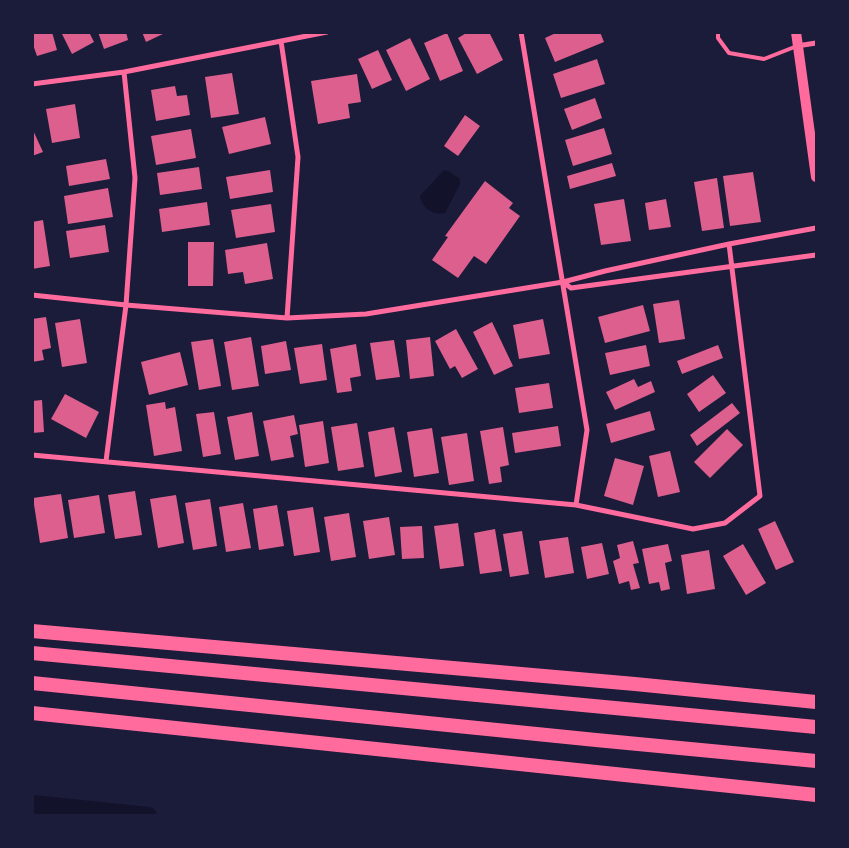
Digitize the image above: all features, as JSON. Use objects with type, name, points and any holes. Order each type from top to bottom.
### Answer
[{"type":"highway","points":[[32,631],[605,681],[816,702]]},
{"type":"highway","points":[[32,653],[816,728]]},
{"type":"highway","points":[[32,683],[816,761]]},
{"type":"highway","points":[[32,713],[816,795]]},
{"type":"main road","points":[[796,32],[816,177]]},
{"type":"street","points":[[32,84],[124,72],[327,32]]},
{"type":"street","points":[[521,32],[587,430],[576,504]]},
{"type":"street","points":[[281,41],[298,157],[286,318]]},
{"type":"street","points":[[798,46],[816,43]]},
{"type":"street","points":[[106,462],[126,305],[135,178],[124,72]]},
{"type":"street","points":[[32,295],[286,318],[366,314],[563,282],[729,244],[816,228]]},
{"type":"street","points":[[32,455],[576,504],[693,529],[724,522],[760,496],[729,244]]},
{"type":"street","points":[[563,282],[571,288],[816,255]]},
{"type":"lane","points":[[718,32],[718,38],[729,53],[764,59],[798,46]]},
{"type":"shaded area","points":[[444,170],[460,179],[460,184],[445,213],[441,214],[429,210],[423,204],[420,196]]},
{"type":"building","points":[[32,32],[52,32],[57,50],[37,56],[32,42]]},
{"type":"building","points":[[61,32],[89,32],[94,42],[72,54]]},
{"type":"building","points":[[98,32],[126,32],[128,40],[104,49]]},
{"type":"building","points":[[142,32],[167,32],[146,42]]},
{"type":"building","points":[[468,32],[489,32],[503,60],[477,74],[458,38]]},
{"type":"building","points":[[558,32],[600,32],[604,42],[555,62],[545,38]]},
{"type":"building","points":[[447,33],[463,71],[440,81],[424,43]]},
{"type":"building","points":[[410,38],[430,79],[406,91],[386,50]]},
{"type":"building","points":[[378,50],[392,80],[372,89],[358,59]]},
{"type":"building","points":[[597,59],[605,84],[561,98],[553,74]]},
{"type":"building","points":[[232,73],[239,114],[211,118],[205,77]]},
{"type":"building","points":[[357,74],[361,102],[348,104],[350,118],[318,124],[311,81]]},
{"type":"building","points":[[175,86],[177,96],[187,95],[190,115],[156,121],[151,90]]},
{"type":"building","points":[[595,98],[602,118],[572,130],[564,109]]},
{"type":"building","points":[[75,104],[80,138],[52,143],[46,109]]},
{"type":"building","points":[[465,115],[480,126],[458,156],[444,146]]},
{"type":"building","points":[[265,117],[271,144],[229,154],[222,127]]},
{"type":"building","points":[[32,128],[43,152],[32,156]]},
{"type":"building","points":[[604,128],[612,154],[573,166],[565,140]]},
{"type":"building","points":[[191,129],[196,158],[156,165],[151,136]]},
{"type":"building","points":[[106,159],[110,179],[69,186],[66,166]]},
{"type":"building","points":[[612,163],[616,176],[570,189],[567,176]]},
{"type":"building","points":[[199,167],[202,189],[160,195],[157,173]]},
{"type":"building","points":[[270,170],[273,192],[230,199],[226,177]]},
{"type":"building","points":[[753,172],[761,222],[730,226],[723,176]]},
{"type":"building","points":[[717,178],[724,228],[702,231],[694,182]]},
{"type":"building","points":[[485,181],[513,203],[509,208],[520,216],[486,264],[474,256],[458,278],[432,260],[448,237],[445,236]]},
{"type":"building","points":[[108,188],[113,217],[68,224],[64,196]]},
{"type":"building","points":[[624,199],[631,241],[601,245],[594,204]]},
{"type":"building","points":[[666,199],[671,227],[649,230],[645,203]]},
{"type":"building","points":[[207,202],[210,225],[162,232],[159,209]]},
{"type":"building","points":[[271,204],[275,232],[236,238],[231,210]]},
{"type":"building","points":[[43,220],[50,266],[32,269],[32,222]]},
{"type":"building","points":[[105,225],[109,252],[70,258],[66,231]]},
{"type":"building","points":[[188,242],[214,242],[213,286],[188,286]]},
{"type":"building","points":[[267,243],[273,279],[245,284],[243,272],[228,274],[225,250]]},
{"type":"building","points":[[679,300],[685,339],[659,343],[653,304]]},
{"type":"building","points":[[643,305],[650,331],[605,343],[598,317]]},
{"type":"building","points":[[46,317],[51,348],[42,350],[44,360],[32,362],[32,319]]},
{"type":"building","points":[[80,319],[87,363],[62,367],[55,323]]},
{"type":"building","points":[[543,319],[550,354],[519,359],[513,325]]},
{"type":"building","points":[[492,322],[513,366],[494,375],[473,332]]},
{"type":"building","points":[[456,329],[478,369],[462,378],[455,366],[450,369],[435,341]]},
{"type":"building","points":[[251,337],[259,386],[232,390],[224,342]]},
{"type":"building","points":[[430,337],[434,376],[410,379],[406,340]]},
{"type":"building","points":[[213,339],[221,386],[199,390],[191,342]]},
{"type":"building","points":[[394,340],[400,377],[376,380],[370,343]]},
{"type":"building","points":[[286,341],[291,370],[265,374],[261,346]]},
{"type":"building","points":[[322,344],[327,380],[300,384],[294,348]]},
{"type":"building","points":[[356,344],[361,376],[350,378],[352,391],[337,393],[330,349]]},
{"type":"building","points":[[646,345],[650,366],[610,375],[605,353]]},
{"type":"building","points":[[718,345],[723,358],[682,374],[677,361]]},
{"type":"building","points":[[180,352],[188,385],[149,395],[141,362]]},
{"type":"building","points":[[713,375],[726,393],[699,412],[687,394]]},
{"type":"building","points":[[634,379],[638,387],[651,381],[655,392],[615,410],[606,392]]},
{"type":"building","points":[[549,383],[553,408],[519,413],[515,388]]},
{"type":"building","points":[[65,394],[99,412],[86,438],[51,419]]},
{"type":"building","points":[[42,400],[44,432],[32,433],[32,401]]},
{"type":"building","points":[[165,402],[166,409],[175,407],[182,451],[154,456],[146,405]]},
{"type":"building","points":[[732,403],[740,413],[697,446],[690,435]]},
{"type":"building","points":[[650,411],[655,430],[611,443],[606,424]]},
{"type":"building","points":[[214,412],[221,454],[203,457],[196,414]]},
{"type":"building","points":[[252,412],[259,456],[235,460],[227,417]]},
{"type":"building","points":[[294,415],[298,434],[290,436],[294,457],[271,461],[263,421]]},
{"type":"building","points":[[323,421],[329,463],[305,467],[299,425]]},
{"type":"building","points":[[357,423],[364,467],[338,471],[331,427]]},
{"type":"building","points":[[558,426],[561,446],[515,453],[512,433]]},
{"type":"building","points":[[394,427],[402,472],[375,477],[368,432]]},
{"type":"building","points":[[503,427],[509,465],[500,467],[502,482],[489,484],[480,431]]},
{"type":"building","points":[[432,428],[439,473],[414,477],[407,432]]},
{"type":"building","points":[[727,429],[743,445],[710,478],[694,462]]},
{"type":"building","points":[[467,433],[474,481],[449,485],[441,437]]},
{"type":"building","points":[[670,451],[680,492],[658,497],[649,456]]},
{"type":"building","points":[[615,458],[644,466],[633,505],[604,496]]},
{"type":"building","points":[[135,491],[142,535],[115,539],[108,495]]},
{"type":"building","points":[[61,494],[68,538],[40,543],[33,498]]},
{"type":"building","points":[[99,495],[105,533],[74,538],[68,500]]},
{"type":"building","points":[[176,495],[184,543],[158,548],[150,499]]},
{"type":"building","points":[[210,499],[217,546],[193,550],[185,503]]},
{"type":"building","points":[[243,503],[251,548],[226,552],[219,507]]},
{"type":"building","points":[[277,505],[284,546],[259,550],[253,509]]},
{"type":"building","points":[[313,507],[320,552],[294,556],[287,511]]},
{"type":"building","points":[[349,513],[356,557],[331,561],[324,517]]},
{"type":"building","points":[[389,517],[395,555],[369,559],[363,521]]},
{"type":"building","points":[[775,521],[794,562],[776,570],[758,529]]},
{"type":"building","points":[[458,523],[464,566],[440,569],[434,526]]},
{"type":"building","points":[[422,526],[424,558],[402,559],[400,527]]},
{"type":"building","points":[[495,529],[502,571],[480,574],[474,533]]},
{"type":"building","points":[[522,531],[529,574],[510,577],[503,534]]},
{"type":"building","points":[[568,537],[574,573],[545,578],[539,541]]},
{"type":"building","points":[[633,541],[639,563],[633,564],[640,588],[631,590],[629,581],[619,584],[613,561],[620,558],[617,545]]},
{"type":"building","points":[[602,543],[609,574],[587,579],[581,547]]},
{"type":"building","points":[[668,544],[672,561],[665,563],[670,589],[661,591],[659,582],[649,584],[642,549]]},
{"type":"building","points":[[743,544],[766,583],[746,595],[723,556]]},
{"type":"building","points":[[709,550],[715,589],[687,594],[681,555]]},
{"type":"waterway","points":[[32,804],[148,816]]}]
